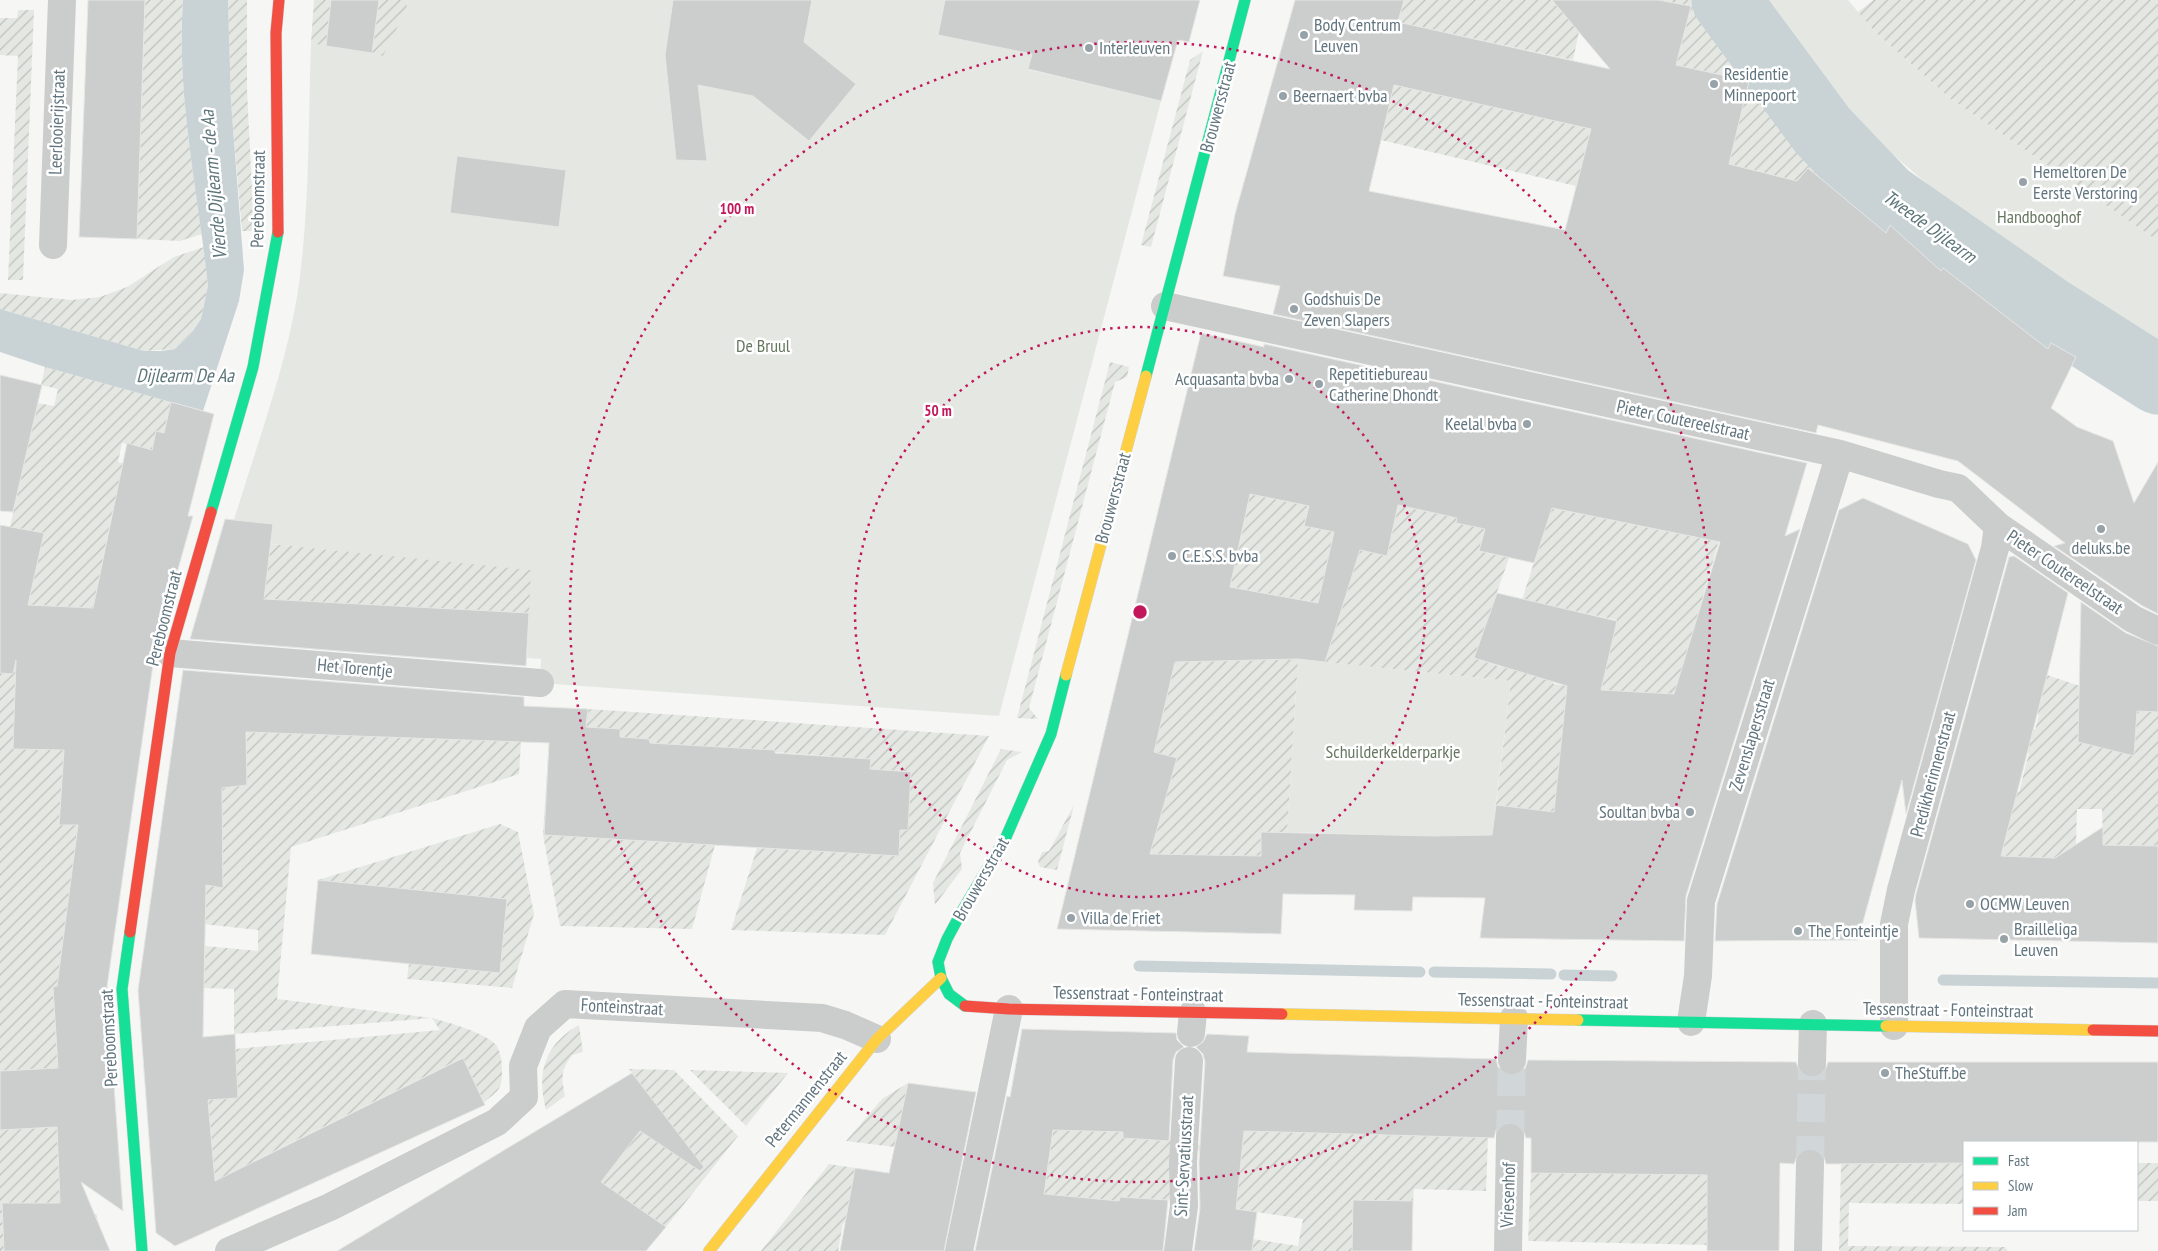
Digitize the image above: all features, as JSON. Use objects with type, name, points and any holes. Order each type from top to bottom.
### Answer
[{"type":"street","name":"Leerlooierijstraat","points":[[53,245],[62,0]]},
{"type":"street","name":"Pereboomstraat","points":[[142,1251],[122,989],[170,653],[253,367],[278,237],[276,33],[279,0]]},
{"type":"street","name":"Brouwersstraat","points":[[941,978],[938,962],[947,938],[1006,837],[1051,734],[1166,306],[1245,0]]},
{"type":"street","name":"Pieter Coutereelstraat","points":[[1166,306],[1840,454],[1958,488],[1988,519],[2133,618],[2158,631]]},
{"type":"street","name":"Zevenslapersstraat","points":[[1691,1022],[1698,976],[1701,901],[1840,454]]},
{"type":"street","name":"Predikherinnenstraat","points":[[1894,1026],[1894,924],[1901,890],[1995,548],[1998,526]]},
{"type":"street","name":"Het Torentje","points":[[170,653],[540,683]]},
{"type":"street","name":"Tessenstraat - Fonteinstraat","points":[[941,978],[949,994],[965,1006],[1192,1023],[1514,1018],[2158,1031]]},
{"type":"street","name":"Petermannenstraat","points":[[709,1251],[877,1039],[941,978]]},
{"type":"street","name":"Fonteinstraat","points":[[229,1251],[330,1207],[497,1122],[524,1097],[523,1066],[538,1028],[566,1004],[822,1018],[845,1025],[877,1039]]},
{"type":"street","points":[[959,1251],[1009,1009]]},
{"type":"street","points":[[1512,1060],[1514,1018]]},
{"type":"street","points":[[1812,1062],[1813,1024]]},
{"type":"street","name":"Sint-Servatiusstraat","points":[[1178,1251],[1184,1206],[1183,1162],[1189,1061]]},
{"type":"street","name":"Vriesenhof","points":[[1508,1251],[1510,1138]]},
{"type":"street","points":[[1808,1251],[1810,1164]]},
{"type":"green space","points":[[145,0],[183,0],[183,88],[202,234],[180,241],[137,239]]},
{"type":"green space","points":[[228,0],[247,0],[247,90],[254,231],[242,231],[231,102]]},
{"type":"green space","points":[[314,0],[331,0],[326,46],[311,43]]},
{"type":"green space","points":[[379,0],[408,0],[406,10],[383,56],[372,53]]},
{"type":"green space","name":"De Bruul","points":[[408,0],[673,0],[758,9],[809,18],[812,0],[945,0],[939,35],[1032,54],[1029,70],[1161,101],[999,716],[540,683],[541,659],[527,658],[529,613],[340,551],[271,544],[273,524],[234,520],[285,354],[297,297],[304,234],[308,170],[311,43],[383,55],[406,10]]},
{"type":"green space","points":[[1404,0],[1552,0],[1579,32],[1573,60],[1398,22]]},
{"type":"green space","points":[[1658,0],[1700,0],[1814,164],[1890,225],[1852,300],[1785,211],[1808,169],[1797,181],[1729,164],[1749,81],[1676,65],[1690,6]]},
{"type":"green space","name":"Handbooghof","points":[[1760,0],[1848,0],[1876,33],[1951,99],[2158,241],[2158,346],[2011,256],[1840,109]]},
{"type":"green space","points":[[1873,0],[2158,0],[2158,241],[1951,99],[1876,33],[1858,12]]},
{"type":"green space","points":[[18,10],[34,10],[23,280],[8,280],[18,56],[0,55],[0,18],[17,18]]},
{"type":"green space","points":[[1203,51],[1151,247],[1141,245],[1190,60]]},
{"type":"green space","points":[[1394,85],[1591,129],[1576,186],[1381,140]]},
{"type":"green space","points":[[204,247],[208,286],[201,319],[191,334],[175,349],[144,351],[0,309],[0,293],[71,300],[100,297],[127,287],[174,257]]},
{"type":"green space","points":[[1110,362],[1129,367],[1127,377],[1115,382],[1029,708],[1038,719],[1017,718]]},
{"type":"green space","points":[[45,367],[171,402],[164,433],[156,431],[152,450],[122,443],[118,462],[147,469],[112,513],[98,584],[98,660],[16,656],[14,749],[41,749],[42,691],[85,751],[64,751],[59,824],[78,825],[58,986],[53,987],[58,1068],[0,1071],[0,655],[52,607],[28,605],[44,533],[10,527],[37,403],[54,406],[58,389],[41,385]]},
{"type":"green space","points":[[1250,494],[1309,506],[1304,526],[1334,532],[1372,497],[1387,556],[1398,505],[1429,512],[1432,503],[1485,529],[1479,551],[1509,558],[1474,658],[1501,667],[1551,508],[1695,537],[1703,510],[1720,537],[1675,694],[1654,786],[1499,844],[1504,806],[1496,805],[1511,681],[1325,662],[1318,603],[1195,580],[1239,548]],"holes":[[[1575,611],[1617,620],[1601,690],[1553,684]]]},
{"type":"green space","points":[[271,544],[531,570],[529,613],[389,606],[254,612],[261,559],[269,560]]},
{"type":"green space","name":"Schuilderkelderparkje","points":[[1298,659],[1511,681],[1491,842],[1433,836],[1287,832]]},
{"type":"green space","points":[[1298,659],[1287,832],[1261,832],[1261,856],[1172,855],[1171,875],[1135,842],[1160,816],[1177,758],[1154,752],[1175,662]]},
{"type":"green space","points":[[2005,661],[2098,692],[2133,756],[2137,711],[2158,712],[2158,846],[2103,845],[2102,809],[2077,809],[2076,844],[2025,877],[2026,857],[2001,856],[2004,845],[1958,834],[1973,780],[2019,792],[2029,753],[1983,741],[1990,719],[2035,730],[2039,715],[1994,703]]},
{"type":"green space","points":[[246,679],[521,742],[519,774],[291,847],[277,999],[432,1018],[234,1034],[234,989],[204,988],[205,946],[258,951],[258,930],[184,922],[189,883],[223,887],[222,788],[247,785]]},
{"type":"green space","points":[[551,707],[588,709],[989,736],[885,935],[731,930],[757,848],[899,855],[900,830],[908,830],[911,772],[870,769],[871,759],[650,743],[649,739],[620,737],[586,727],[587,709]]},
{"type":"green space","points":[[551,707],[544,835],[715,845],[692,929],[560,926],[543,835]]},
{"type":"green space","points":[[1001,749],[1022,752],[1007,760],[960,853],[962,869],[935,905],[933,883]]},
{"type":"green space","points":[[1074,805],[1057,870],[1040,867],[1038,862],[1042,852],[1049,851]]},
{"type":"green space","points":[[500,824],[518,832],[534,914],[512,988],[407,979],[409,964],[500,972],[507,899],[318,880]]},
{"type":"green space","points":[[432,1018],[475,1032],[496,1045],[501,1061],[501,1082],[498,1090],[484,1102],[462,1058],[254,1161],[256,1169],[198,1195],[212,1147],[208,1100],[235,1049],[440,1030]]},
{"type":"green space","points":[[579,1025],[583,1052],[572,1055],[566,1065],[563,1078],[565,1096],[546,1110],[542,1084],[546,1061],[558,1041]]},
{"type":"green space","points":[[629,1069],[674,1070],[738,1136],[666,1227],[619,1195],[483,1251],[648,1094]]},
{"type":"green space","points":[[690,1070],[788,1073],[746,1126]]},
{"type":"green space","points":[[908,1083],[895,1147],[846,1141],[882,1099]]},
{"type":"green space","points":[[57,1127],[61,1216],[96,1214],[98,1223],[77,1232],[2,1203],[4,1243],[7,1251],[0,1251],[0,1130]]},
{"type":"green space","points":[[1053,1130],[1123,1132],[1124,1138],[1174,1141],[1170,1200],[1120,1197],[1114,1251],[1044,1194]]},
{"type":"green space","points":[[1244,1131],[1488,1138],[1486,1191],[1414,1189],[1413,1201],[1354,1200],[1352,1251],[1252,1251],[1253,1239],[1298,1246],[1303,1219],[1236,1209],[1211,1151],[1196,1150],[1197,1145],[1242,1148]]},
{"type":"green space","points":[[1963,1163],[1963,1204],[1849,1203],[1848,1246],[2005,1247],[2008,1251],[1839,1251],[1841,1164]]},
{"type":"green space","points":[[2138,1163],[2158,1163],[2158,1201],[2138,1201]]},
{"type":"green space","points":[[829,1164],[855,1168],[851,1189],[870,1228],[843,1223],[838,1251],[761,1251]]},
{"type":"green space","points":[[1531,1173],[1707,1175],[1707,1245],[1528,1241]]},
{"type":"water","name":"Dijlearm De Aa","points":[[183,0],[228,0],[231,102],[244,270],[239,301],[203,411],[45,367],[0,352],[0,309],[144,351],[175,349],[191,334],[201,319],[208,286],[185,107],[182,36]]},
{"type":"building","points":[[88,0],[145,0],[137,239],[79,237]]},
{"type":"building","points":[[331,0],[379,0],[372,53],[326,46]]},
{"type":"building","points":[[673,0],[812,0],[804,42],[856,84],[809,141],[753,96],[698,85],[707,161],[676,160],[665,55]]},
{"type":"building","name":"Interleuven","points":[[945,0],[1200,0],[1189,42],[1178,40],[1161,101],[1028,69],[1032,54],[938,35]]},
{"type":"building","points":[[1295,0],[1404,0],[1398,22],[1610,69],[1552,0],[1658,0],[1691,6],[1676,65],[1749,81],[1729,164],[1797,181],[1808,168],[1886,233],[1890,225],[1941,271],[1943,268],[2048,349],[2051,343],[2076,357],[2051,408],[2077,427],[2113,441],[2134,503],[2158,462],[2158,614],[2141,605],[2054,546],[2065,543],[1958,461],[1818,425],[1816,433],[1273,314],[1280,286],[1223,276],[1235,214]],"holes":[[[1394,85],[1591,129],[1565,230],[1369,191]]]},
{"type":"building","points":[[457,156],[566,170],[559,227],[450,213]]},
{"type":"building","points":[[1201,333],[1264,347],[1264,344],[1807,463],[1785,536],[1800,529],[1686,896],[1684,941],[1480,938],[1485,898],[1413,897],[1412,911],[1354,910],[1355,895],[1283,894],[1281,934],[1057,929]],"holes":[[[1250,494],[1309,506],[1304,526],[1334,532],[1318,603],[1230,587]],[[1398,505],[1457,518],[1456,523],[1485,529],[1479,551],[1534,563],[1552,508],[1720,542],[1674,694],[1601,690],[1617,621],[1497,593],[1474,658],[1567,686],[1554,812],[1496,805],[1492,835],[1433,836],[1261,832],[1261,856],[1150,854],[1177,758],[1154,752],[1175,662],[1298,659],[1325,662],[1360,550],[1387,556]]]},
{"type":"building","points":[[0,375],[42,385],[13,512],[0,511]]},
{"type":"building","points":[[171,402],[214,414],[188,516],[193,516],[155,651],[107,987],[123,1211],[81,1182],[110,1251],[4,1251],[2,1203],[60,1203],[57,1127],[0,1130],[0,1071],[58,1068],[53,987],[57,986],[78,825],[59,825],[64,750],[13,749],[16,660],[13,674],[0,673],[0,525],[44,533],[28,605],[93,608],[127,443],[152,450],[156,431],[164,433]]},
{"type":"building","points":[[1863,498],[1968,544],[1976,560],[1906,814],[1902,780],[1858,940],[1715,941],[1717,904],[1839,510]]},
{"type":"building","points":[[225,519],[273,524],[264,599],[529,613],[526,666],[190,639]]},
{"type":"building","points":[[2014,556],[2068,593],[2001,856],[2055,858],[2103,827],[2103,845],[2158,846],[2158,943],[1919,938],[1916,894],[2009,557]]},
{"type":"building","points":[[2081,602],[2126,633],[2158,646],[2158,712],[2137,711],[2134,756],[2078,742]]},
{"type":"building","points":[[183,670],[524,697],[524,706],[588,709],[586,727],[620,729],[620,737],[649,739],[650,743],[775,750],[775,753],[871,759],[870,769],[911,772],[908,830],[900,830],[899,856],[544,835],[549,743],[246,732],[247,785],[222,788],[223,888],[206,885],[203,1037],[235,1034],[238,1098],[208,1100],[215,1181],[463,1058],[485,1105],[175,1246],[156,1233],[138,990]]},
{"type":"building","points":[[318,880],[507,899],[500,973],[311,954]]},
{"type":"building","points":[[1022,1029],[1176,1033],[1177,1040],[1184,1047],[1176,1052],[1173,1060],[1169,1141],[1123,1138],[1123,1132],[1053,1130],[1044,1194],[1119,1201],[1120,1197],[1168,1200],[1163,1251],[975,1251],[1007,1096],[1010,1097]]},
{"type":"building","points":[[1207,1034],[1249,1036],[1247,1052],[1496,1059],[1498,1067],[1503,1073],[1512,1076],[1520,1074],[1525,1069],[1528,1060],[1796,1062],[1803,1075],[1812,1078],[1819,1076],[1825,1071],[1828,1062],[2158,1062],[2158,1142],[1963,1141],[1963,1163],[1826,1164],[1824,1157],[1818,1151],[1810,1148],[1803,1150],[1797,1156],[1794,1164],[1780,1163],[1779,1251],[1707,1251],[1707,1175],[1531,1173],[1531,1138],[1526,1138],[1523,1130],[1511,1122],[1502,1125],[1496,1130],[1494,1138],[1244,1131],[1236,1209],[1257,1212],[1252,1251],[1194,1251],[1200,1208],[1199,1162],[1205,1062],[1203,1054],[1196,1047],[1203,1042]]},
{"type":"building","points":[[632,1073],[704,1167],[700,1171],[640,1131],[601,1182],[666,1227],[646,1251],[337,1251]]},
{"type":"building","points":[[908,1083],[976,1092],[944,1251],[840,1251],[855,1168],[889,1173]]},
{"type":"building","points":[[1353,1200],[1413,1201],[1412,1251],[1352,1251]]},
{"type":"waterway","name":"Tweede Dijlearm","points":[[1726,0],[1823,131],[1886,197],[2048,310],[2158,380]]},
{"type":"waterway","points":[[1139,966],[1420,972]]},
{"type":"waterway","points":[[1434,972],[1551,974]]},
{"type":"waterway","points":[[1564,975],[1612,976]]},
{"type":"waterway","points":[[1943,980],[2158,983]]},
{"type":"tunnel","points":[[1510,1138],[1512,1060]]},
{"type":"tunnel","points":[[1810,1164],[1812,1062]]},
{"type":"traffic: fast","points":[[1146,376],[1245,0]]},
{"type":"traffic: fast","points":[[211,512],[253,367],[278,232]]},
{"type":"traffic: fast","points":[[965,1006],[949,994],[941,978],[938,962],[947,939],[962,911],[1006,837],[1051,734],[1066,675]]},
{"type":"traffic: fast","points":[[130,932],[122,989],[142,1251]]},
{"type":"traffic: fast","points":[[1578,1020],[1886,1026]]},
{"type":"traffic: slow","points":[[1066,675],[1146,376]]},
{"type":"traffic: slow","points":[[709,1251],[877,1039],[941,978]]},
{"type":"traffic: slow","points":[[1282,1014],[1578,1020]]},
{"type":"traffic: slow","points":[[1886,1026],[2093,1030]]},
{"type":"traffic: jam","points":[[278,232],[276,33],[279,0]]},
{"type":"traffic: jam","points":[[130,932],[170,653],[211,512]]},
{"type":"traffic: jam","points":[[965,1006],[1009,1009],[1282,1014]]},
{"type":"traffic: jam","points":[[2093,1030],[2158,1031]]},
{"type":"place","name":"Body Centrum Leuven","points":[[1304,35]]},
{"type":"place","name":"Interleuven","points":[[1089,48]]},
{"type":"place","name":"Residentie Minnepoort","points":[[1714,84]]},
{"type":"place","name":"Beernaert bvba","points":[[1283,96]]},
{"type":"place","name":"Hemeltoren De Eerste Verstoring","points":[[2023,182]]},
{"type":"place","name":"Godshuis De Zeven Slapers","points":[[1294,309]]},
{"type":"place","name":"Acquasanta bvba","points":[[1289,379]]},
{"type":"place","name":"Repetitiebureau Catherine Dhondt","points":[[1319,384]]},
{"type":"place","name":"Keelal bvba","points":[[1527,424]]},
{"type":"place","name":"deluks.be","points":[[2101,529]]},
{"type":"place","name":"C.E.S.S. bvba","points":[[1172,556]]},
{"type":"place","name":"Soultan bvba","points":[[1690,812]]},
{"type":"place","name":"OCMW Leuven","points":[[1970,904]]},
{"type":"place","name":"Villa de Friet","points":[[1071,918]]},
{"type":"place","name":"The Fonteintje","points":[[1798,931]]},
{"type":"place","name":"Brailleliga Leuven","points":[[2004,939]]},
{"type":"place","name":"TheStuff.be","points":[[1885,1073]]},
{"type":"water label","name":"Vierde Dijlearm - de Aa","points":[[213,185]]}]
